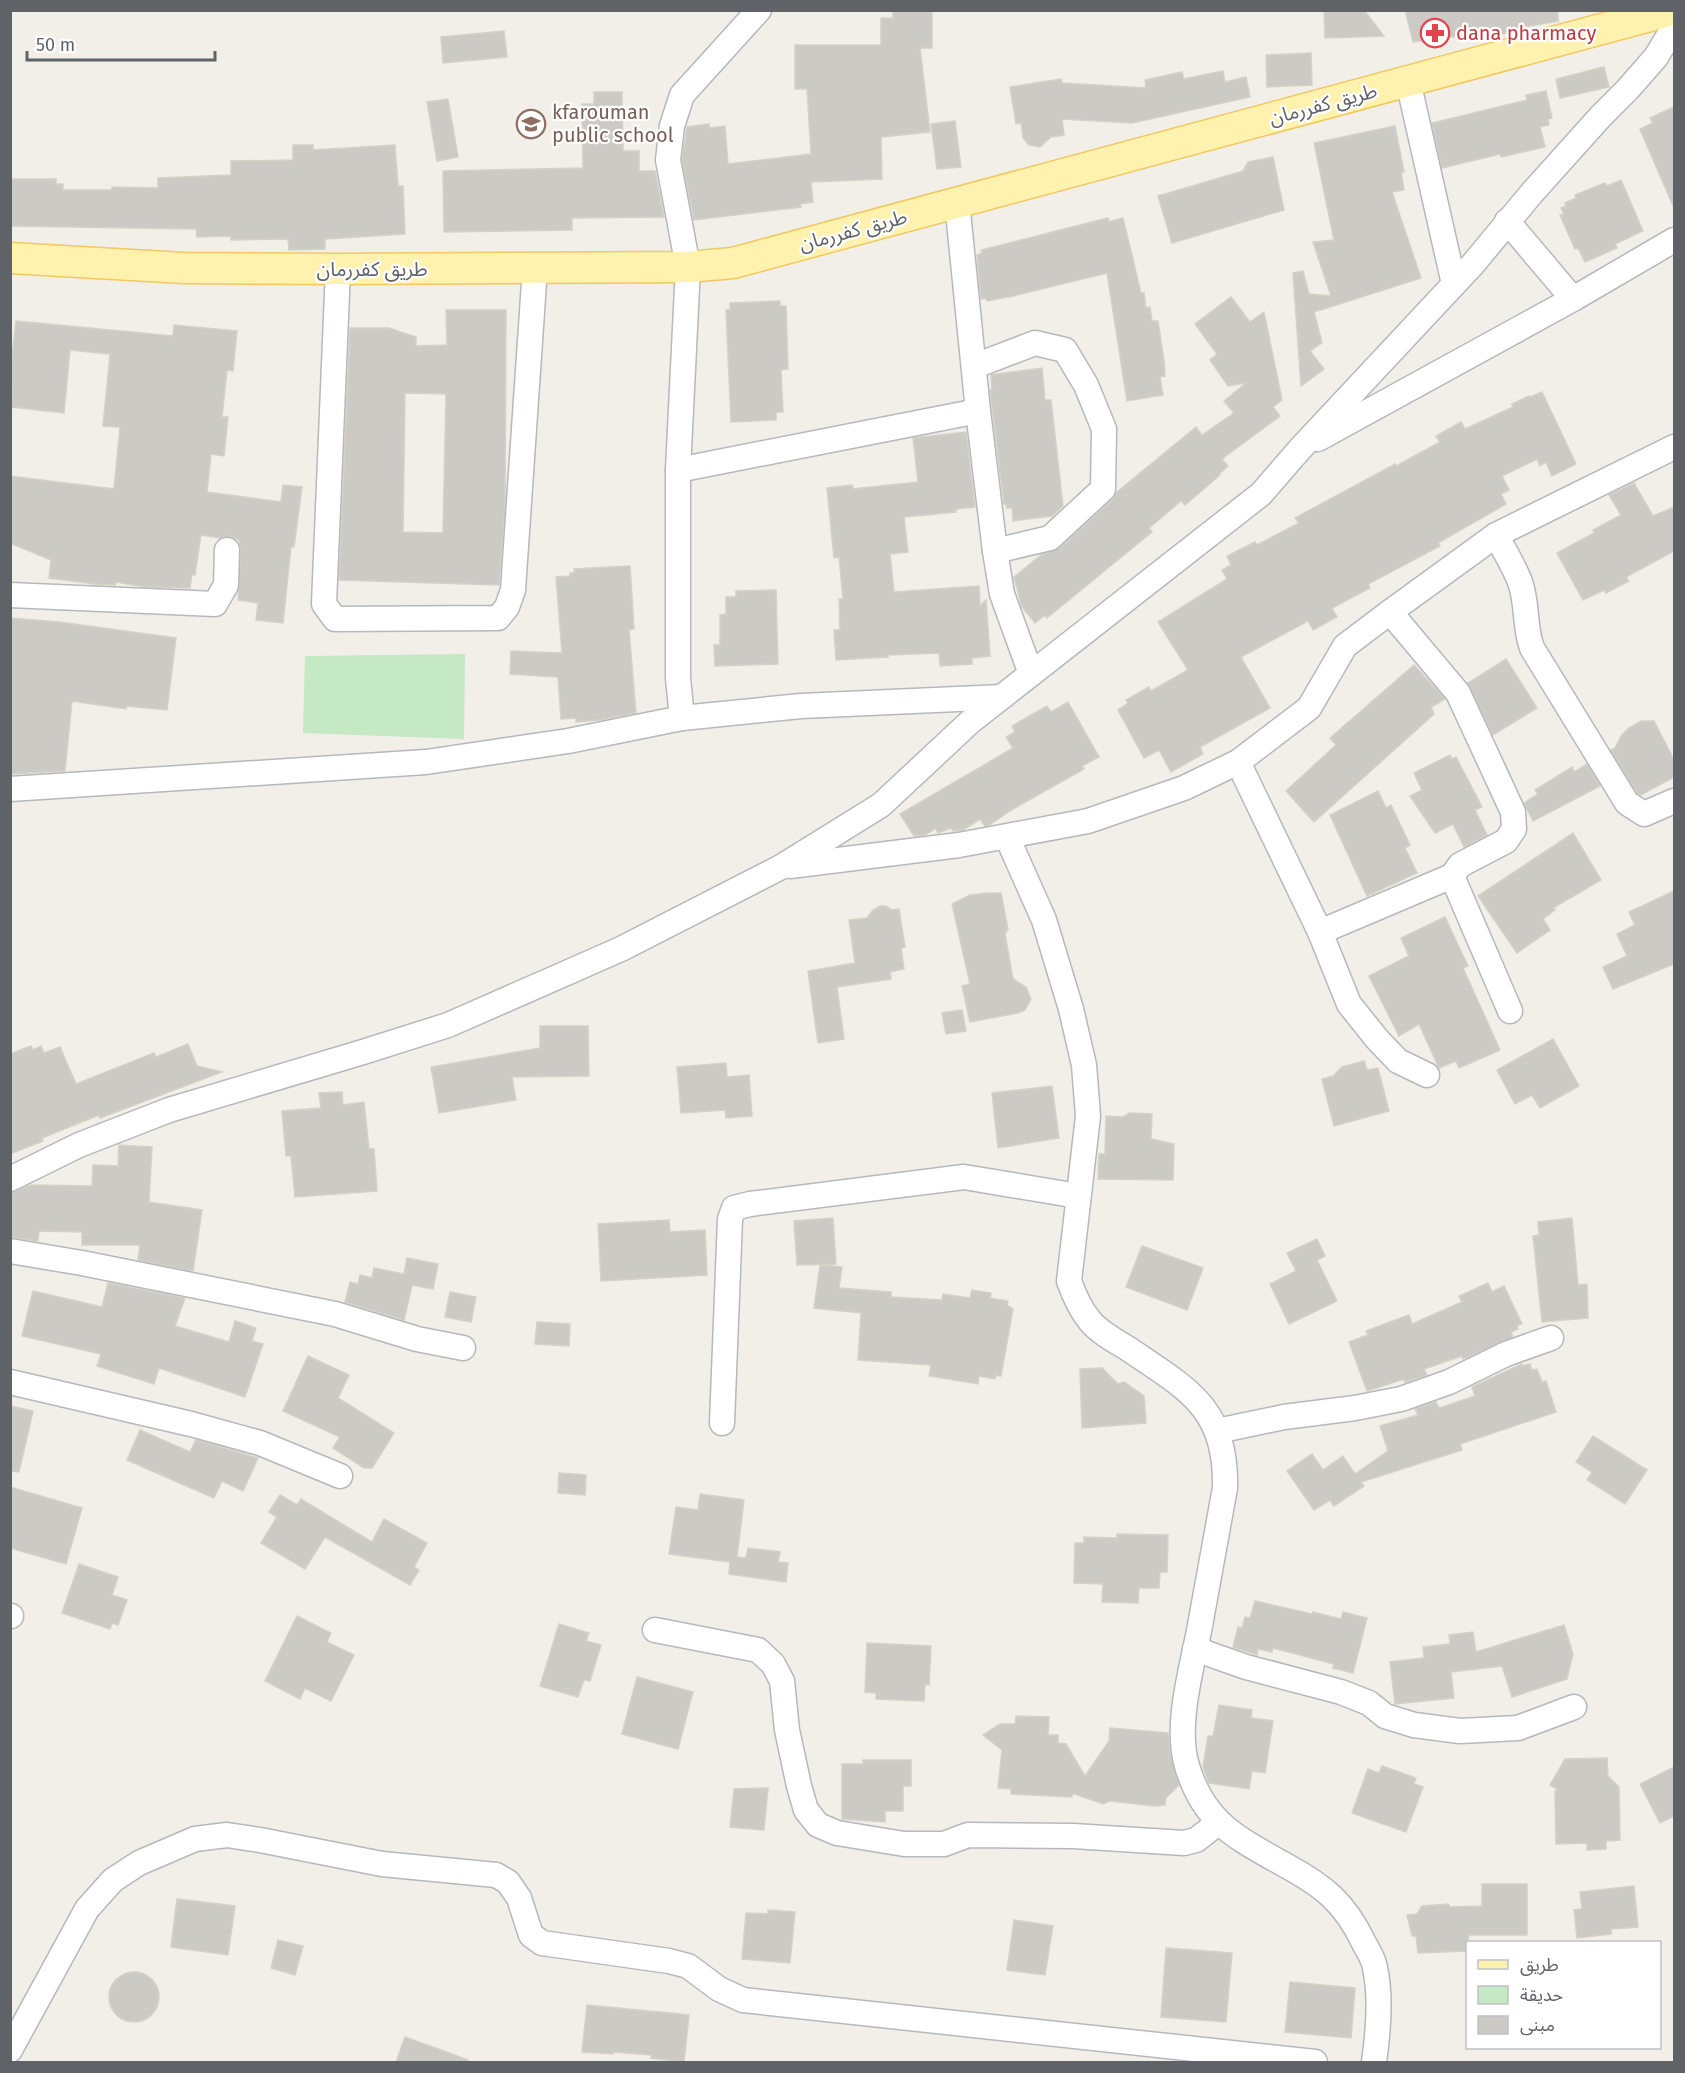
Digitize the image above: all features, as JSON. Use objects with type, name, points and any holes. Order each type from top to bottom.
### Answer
[{"type":"main road","name":"طريق كفررمان","points":[[10,258],[184,268],[688,267],[733,263],[1672,10]]},
{"type":"street","points":[[682,718],[678,678],[678,470],[688,267],[668,160],[672,126],[682,95],[759,10]]},
{"type":"street","points":[[10,1179],[79,1145],[169,1110],[448,1025],[621,949],[781,867],[881,805],[971,721],[1261,494],[1300,449],[1473,264],[1507,221],[1656,57],[1674,27]]},
{"type":"street","points":[[1408,81],[1454,284]]},
{"type":"street","points":[[957,202],[978,411],[1002,594],[1031,674]]},
{"type":"street","points":[[1507,221],[1573,299]]},
{"type":"street","points":[[1300,449],[1573,299],[1674,240]]},
{"type":"street","points":[[338,269],[324,604],[335,620],[498,618],[507,607],[513,590],[535,268]]},
{"type":"street","points":[[975,366],[1035,343],[1065,351],[1086,385],[1104,429],[1103,489],[1050,538],[996,551]]},
{"type":"street","points":[[678,470],[978,411]]},
{"type":"street","points":[[781,867],[1007,837],[1088,821],[1184,788],[1238,762],[1309,708],[1345,646],[1496,535],[1674,447]]},
{"type":"street","points":[[1496,535],[1520,582],[1525,603],[1527,635],[1532,648],[1627,803],[1644,814],[1674,801]]},
{"type":"street","points":[[10,596],[215,604],[226,585],[227,550]]},
{"type":"street","points":[[1320,932],[1452,876],[1460,865],[1506,841],[1514,829],[1513,812],[1458,693],[1390,612]]},
{"type":"street","points":[[10,789],[426,762],[568,741],[682,718],[801,706],[1002,697]]},
{"type":"street","points":[[1238,762],[1320,932],[1349,1004],[1377,1039],[1398,1060],[1427,1075]]},
{"type":"street","points":[[1007,837],[1044,920],[1071,1009],[1084,1065],[1088,1116],[1069,1281],[1076,1300],[1091,1323],[1179,1383],[1206,1410],[1217,1431],[1226,1466],[1225,1488],[1186,1696],[1183,1735],[1186,1764],[1196,1791],[1218,1823],[1249,1846],[1322,1887],[1345,1909],[1375,1966],[1378,1991],[1377,2044],[1374,2062]]},
{"type":"street","points":[[1452,876],[1510,1011]]},
{"type":"street","points":[[722,1424],[730,1219],[734,1208],[964,1176],[1078,1196]]},
{"type":"street","points":[[10,1251],[82,1263],[335,1314],[417,1340],[463,1348]]},
{"type":"street","points":[[1217,1431],[1284,1417],[1355,1408],[1401,1399],[1449,1382],[1506,1354],[1551,1338]]},
{"type":"street","points":[[10,1382],[191,1424],[260,1443],[339,1476]]},
{"type":"street","points":[[656,1630],[758,1650],[773,1664],[782,1681],[787,1730],[806,1810],[818,1825],[837,1833],[904,1844],[944,1844],[968,1835],[1073,1836],[1184,1843],[1196,1840],[1218,1823]]},
{"type":"street","points":[[1195,1649],[1246,1667],[1341,1692],[1369,1703],[1385,1716],[1414,1725],[1460,1731],[1518,1728],[1574,1707]]},
{"type":"street","points":[[10,2050],[87,1909],[113,1880],[139,1863],[195,1839],[227,1835],[382,1864],[496,1875],[508,1882],[519,1898],[531,1935],[542,1943],[669,1961],[688,1966],[719,1989],[743,2000],[1315,2062]]},
{"type":"green space","points":[[465,654],[464,739],[303,733],[305,656]]},
{"type":"building","points":[[893,10],[932,10],[932,48],[920,48],[930,132],[881,137],[882,179],[811,182],[813,202],[800,204],[801,207],[694,220],[682,160],[687,127],[709,124],[710,128],[725,126],[728,164],[811,154],[807,89],[795,89],[795,45],[881,45],[881,18],[893,18]]},
{"type":"building","points":[[1324,10],[1364,10],[1384,36],[1325,38]]},
{"type":"building","points":[[1405,10],[1558,10],[1558,21],[1461,41],[1460,36],[1413,42]]},
{"type":"building","points":[[504,31],[507,57],[443,63],[441,37]]},
{"type":"building","points":[[1311,53],[1312,85],[1267,87],[1266,55]]},
{"type":"building","points":[[1604,67],[1609,87],[1560,98],[1556,79]]},
{"type":"building","points":[[1223,71],[1225,82],[1246,77],[1250,97],[1132,123],[1062,119],[1064,135],[1051,137],[1040,147],[1029,145],[1023,138],[1021,123],[1016,124],[1010,87],[1061,79],[1062,83],[1146,88],[1145,80],[1182,72],[1184,79]]},
{"type":"building","points":[[1546,91],[1552,118],[1548,119],[1549,125],[1540,127],[1545,147],[1501,157],[1500,154],[1442,168],[1432,123],[1527,100],[1526,95]]},
{"type":"building","points":[[594,92],[622,92],[623,151],[639,151],[639,171],[655,171],[664,217],[572,218],[572,230],[444,232],[443,171],[583,168],[582,104],[594,104]]},
{"type":"building","points":[[448,99],[458,157],[437,161],[427,102]]},
{"type":"building","points":[[1674,107],[1674,208],[1640,129],[1653,123],[1650,118]]},
{"type":"building","points":[[955,121],[961,167],[937,169],[931,124]]},
{"type":"building","points":[[1395,126],[1404,172],[1401,172],[1404,190],[1392,192],[1421,278],[1314,312],[1322,343],[1310,351],[1324,369],[1301,386],[1293,273],[1303,271],[1309,294],[1331,296],[1313,242],[1334,240],[1314,143]]},
{"type":"building","points":[[293,145],[313,145],[313,150],[395,145],[398,186],[403,186],[405,234],[325,239],[325,249],[289,250],[288,239],[231,240],[231,236],[197,237],[196,229],[10,226],[10,179],[56,179],[56,184],[63,184],[63,190],[112,190],[112,187],[158,188],[158,178],[231,175],[231,161],[293,160]]},
{"type":"building","points":[[1273,157],[1284,210],[1172,243],[1158,196],[1243,171],[1248,162]]},
{"type":"building","points":[[1621,180],[1643,231],[1615,244],[1617,248],[1585,262],[1578,248],[1575,249],[1560,215],[1564,214],[1561,208],[1566,206],[1565,203],[1576,198],[1575,195],[1605,183],[1607,186]]},
{"type":"building","points":[[1108,218],[1109,222],[1123,218],[1146,308],[1150,307],[1152,321],[1158,321],[1164,361],[1165,376],[1160,377],[1163,395],[1127,401],[1107,273],[1013,296],[987,301],[986,298],[981,299],[977,255],[982,253],[981,250]]},
{"type":"building","points":[[1231,297],[1250,322],[1264,312],[1282,400],[1273,407],[1280,416],[1222,459],[1228,466],[1185,505],[1181,501],[1149,528],[1152,532],[1047,618],[1045,615],[1035,623],[1022,607],[1014,577],[1041,555],[1060,548],[1113,499],[1117,492],[1196,427],[1202,435],[1234,413],[1224,401],[1246,383],[1228,386],[1210,360],[1217,354],[1195,324]]},
{"type":"building","points":[[780,301],[780,306],[786,306],[788,369],[781,370],[783,412],[776,412],[776,420],[731,422],[726,310],[730,310],[730,303]]},
{"type":"building","points":[[446,310],[506,310],[505,505],[499,585],[339,580],[350,328],[389,328],[416,337],[416,346],[447,345]],"holes":[[[405,393],[446,394],[443,533],[403,532]]]},
{"type":"building","points":[[16,321],[173,336],[174,325],[237,331],[233,371],[227,370],[222,417],[228,417],[224,456],[211,454],[207,492],[281,502],[283,485],[302,487],[294,547],[291,547],[283,623],[256,620],[258,603],[238,600],[241,550],[239,540],[228,536],[220,538],[201,535],[195,575],[192,574],[190,588],[145,587],[116,582],[115,585],[94,584],[49,578],[51,560],[10,543],[10,476],[114,489],[120,427],[103,426],[110,354],[70,350],[64,413],[11,407],[13,387],[10,386],[10,373]]},
{"type":"building","points":[[1042,368],[1045,400],[1051,400],[1063,506],[1052,516],[1013,521],[1012,508],[1007,508],[1004,504],[990,390],[992,390],[991,375]]},
{"type":"building","points":[[1542,392],[1576,464],[1552,476],[1546,462],[1540,466],[1537,459],[1502,476],[1509,490],[1501,494],[1506,504],[1438,543],[1440,546],[1368,584],[1370,588],[1332,608],[1337,617],[1313,630],[1308,621],[1241,657],[1270,708],[1200,747],[1203,754],[1171,772],[1159,750],[1144,758],[1118,710],[1128,703],[1126,700],[1149,687],[1151,691],[1188,670],[1158,622],[1227,579],[1222,570],[1231,565],[1227,556],[1255,542],[1257,545],[1299,523],[1295,518],[1440,442],[1436,436],[1461,422],[1465,429],[1513,407],[1512,404]]},
{"type":"building","points":[[966,432],[975,507],[956,509],[956,512],[904,517],[908,552],[890,554],[894,592],[979,586],[980,606],[986,600],[990,656],[972,658],[972,664],[940,666],[939,653],[836,660],[834,630],[840,630],[839,599],[843,599],[839,557],[834,558],[827,488],[852,485],[853,489],[918,482],[913,438]]},
{"type":"building","points":[[1634,483],[1653,516],[1674,507],[1674,551],[1626,577],[1629,581],[1606,593],[1604,590],[1583,600],[1557,553],[1621,515],[1609,495]]},
{"type":"building","points":[[630,566],[634,629],[629,630],[636,713],[576,722],[576,718],[561,719],[558,677],[510,674],[511,651],[562,653],[556,577],[570,576],[570,573],[575,573],[574,569]]},
{"type":"building","points":[[776,590],[778,664],[715,666],[714,645],[720,645],[720,615],[726,614],[726,597],[736,597],[736,591]]},
{"type":"building","points":[[10,618],[59,622],[176,638],[167,710],[126,706],[126,709],[72,701],[65,771],[10,774]]},
{"type":"building","points":[[1506,659],[1537,708],[1493,735],[1468,683]]},
{"type":"building","points":[[1414,665],[1445,699],[1431,707],[1434,714],[1314,822],[1286,791],[1336,745],[1330,738]]},
{"type":"building","points":[[1068,702],[1099,757],[1082,766],[1084,769],[989,825],[985,826],[980,819],[963,830],[953,831],[951,828],[938,833],[936,828],[925,835],[914,836],[900,814],[1013,748],[1006,737],[1015,732],[1012,726],[1047,706],[1051,712]]},
{"type":"building","points":[[1641,721],[1654,721],[1674,760],[1674,777],[1641,795],[1637,793],[1611,750],[1615,748],[1621,736],[1629,728]]},
{"type":"building","points":[[1450,755],[1452,759],[1456,757],[1482,807],[1475,810],[1487,835],[1464,847],[1453,824],[1435,833],[1410,796],[1422,790],[1414,773]]},
{"type":"building","points":[[1587,764],[1600,786],[1533,821],[1524,803],[1538,794],[1535,790],[1572,767],[1574,772]]},
{"type":"building","points":[[1378,791],[1386,808],[1391,805],[1410,845],[1405,848],[1417,873],[1367,896],[1330,815]]},
{"type":"building","points":[[1573,833],[1601,880],[1553,908],[1555,910],[1543,919],[1550,930],[1517,953],[1478,896]]},
{"type":"building","points":[[1674,891],[1674,964],[1613,989],[1603,967],[1627,956],[1617,934],[1635,925],[1629,912]]},
{"type":"building","points":[[1001,893],[1008,929],[1005,934],[1013,979],[1026,987],[1031,999],[1025,1010],[1018,1013],[970,1022],[962,986],[970,984],[952,904],[970,895]]},
{"type":"building","points":[[886,906],[892,910],[899,909],[905,947],[901,948],[904,969],[890,972],[891,979],[837,987],[844,1039],[818,1043],[808,971],[855,963],[849,920],[867,918],[873,910]]},
{"type":"building","points":[[1445,917],[1468,966],[1463,968],[1500,1050],[1459,1068],[1456,1061],[1439,1068],[1419,1024],[1399,1036],[1369,976],[1409,956],[1401,938]]},
{"type":"building","points":[[962,1010],[966,1031],[946,1034],[942,1013]]},
{"type":"building","points":[[540,1026],[588,1026],[589,1076],[512,1077],[516,1100],[439,1113],[431,1067],[540,1048]]},
{"type":"building","points":[[1553,1039],[1579,1086],[1540,1108],[1532,1095],[1515,1104],[1497,1070]]},
{"type":"building","points":[[188,1044],[197,1066],[222,1072],[100,1118],[99,1115],[42,1138],[43,1141],[10,1154],[10,1054],[31,1046],[33,1050],[41,1046],[44,1053],[60,1047],[76,1084],[154,1053],[156,1057]]},
{"type":"building","points":[[1364,1061],[1367,1070],[1378,1068],[1389,1111],[1334,1126],[1322,1079],[1333,1076],[1342,1067]]},
{"type":"building","points":[[726,1063],[727,1077],[749,1075],[752,1116],[726,1118],[725,1110],[681,1113],[677,1067]]},
{"type":"building","points":[[1052,1086],[1059,1138],[998,1148],[992,1093]]},
{"type":"building","points":[[342,1092],[343,1105],[364,1102],[369,1149],[374,1149],[377,1191],[295,1197],[291,1156],[286,1156],[282,1111],[321,1108],[319,1093]]},
{"type":"building","points":[[1129,1113],[1152,1114],[1151,1139],[1174,1144],[1173,1180],[1098,1179],[1099,1154],[1105,1154],[1106,1116],[1123,1117]]},
{"type":"building","points":[[119,1145],[152,1147],[149,1202],[202,1210],[193,1271],[138,1260],[140,1245],[82,1245],[82,1232],[39,1231],[38,1241],[10,1237],[10,1193],[31,1185],[92,1186],[93,1165],[118,1166]]},
{"type":"building","points":[[833,1218],[836,1264],[797,1265],[794,1221]]},
{"type":"building","points":[[1572,1218],[1578,1285],[1587,1284],[1588,1318],[1542,1322],[1533,1236],[1539,1235],[1538,1222]]},
{"type":"building","points":[[669,1220],[670,1232],[705,1230],[707,1275],[601,1281],[598,1224]]},
{"type":"building","points":[[1317,1239],[1325,1256],[1317,1260],[1337,1301],[1289,1324],[1270,1284],[1296,1271],[1287,1253]]},
{"type":"building","points":[[1142,1246],[1203,1268],[1187,1310],[1126,1287]]},
{"type":"building","points":[[407,1258],[438,1264],[433,1289],[412,1285],[404,1320],[345,1302],[350,1282],[358,1284],[360,1275],[372,1278],[374,1268],[404,1274]]},
{"type":"building","points":[[820,1265],[842,1267],[839,1288],[891,1292],[891,1297],[942,1300],[943,1294],[970,1298],[972,1290],[991,1293],[990,1298],[1008,1301],[1007,1305],[1013,1309],[1001,1376],[996,1375],[995,1379],[979,1376],[978,1384],[929,1376],[931,1365],[858,1360],[861,1313],[814,1308]]},
{"type":"building","points":[[108,1283],[185,1298],[175,1326],[229,1342],[235,1321],[256,1328],[252,1341],[263,1344],[245,1397],[159,1368],[154,1384],[97,1366],[101,1354],[22,1336],[33,1291],[102,1307]]},
{"type":"building","points":[[1488,1283],[1492,1292],[1504,1286],[1522,1324],[1517,1325],[1518,1329],[1511,1332],[1513,1337],[1463,1359],[1462,1356],[1424,1369],[1427,1375],[1405,1382],[1404,1379],[1367,1391],[1349,1342],[1368,1335],[1366,1331],[1409,1315],[1412,1324],[1462,1302],[1459,1296]]},
{"type":"building","points":[[450,1292],[476,1297],[471,1322],[445,1317]]},
{"type":"building","points":[[537,1322],[570,1324],[569,1346],[535,1344]]},
{"type":"building","points":[[308,1356],[349,1375],[338,1398],[394,1433],[372,1468],[364,1468],[333,1448],[340,1437],[283,1411]]},
{"type":"building","points":[[1522,1364],[1522,1366],[1530,1364],[1532,1370],[1537,1369],[1542,1382],[1546,1381],[1556,1412],[1460,1444],[1462,1450],[1361,1482],[1364,1486],[1334,1506],[1330,1500],[1314,1510],[1287,1471],[1312,1454],[1323,1470],[1343,1456],[1355,1474],[1388,1451],[1380,1426],[1418,1415],[1415,1409],[1436,1402],[1439,1408],[1475,1396],[1472,1387]]},
{"type":"building","points":[[1102,1368],[1118,1384],[1124,1382],[1144,1396],[1146,1423],[1082,1428],[1080,1369]]},
{"type":"building","points":[[10,1406],[33,1411],[19,1472],[10,1471]]},
{"type":"building","points":[[140,1430],[190,1452],[196,1440],[258,1458],[243,1491],[222,1481],[214,1498],[127,1460]]},
{"type":"building","points":[[1593,1436],[1647,1470],[1625,1504],[1587,1480],[1592,1472],[1576,1462]]},
{"type":"building","points":[[559,1473],[586,1475],[585,1495],[558,1493]]},
{"type":"building","points":[[10,1487],[82,1508],[66,1564],[10,1548]]},
{"type":"building","points":[[700,1494],[744,1500],[737,1557],[746,1558],[748,1548],[780,1552],[778,1562],[788,1563],[786,1582],[729,1574],[730,1562],[669,1554],[676,1507],[698,1510]]},
{"type":"building","points":[[280,1495],[297,1505],[301,1499],[372,1542],[384,1519],[427,1543],[414,1567],[419,1570],[410,1585],[325,1537],[305,1569],[261,1543],[277,1517],[269,1512]]},
{"type":"building","points":[[1117,1534],[1168,1535],[1167,1572],[1160,1572],[1159,1588],[1139,1588],[1138,1603],[1102,1602],[1103,1584],[1074,1583],[1075,1543],[1084,1543],[1084,1537],[1117,1538]]},
{"type":"building","points":[[79,1564],[118,1577],[112,1595],[127,1600],[118,1625],[112,1623],[110,1629],[62,1613]]},
{"type":"building","points":[[1255,1601],[1341,1619],[1343,1612],[1367,1618],[1353,1673],[1333,1668],[1334,1664],[1273,1648],[1272,1652],[1258,1649],[1257,1655],[1233,1647],[1238,1627],[1242,1628],[1245,1617],[1250,1618]]},
{"type":"building","points":[[297,1616],[331,1633],[327,1642],[354,1655],[331,1701],[305,1688],[300,1699],[265,1681]]},
{"type":"building","points":[[559,1624],[589,1633],[586,1641],[601,1645],[590,1681],[584,1680],[578,1697],[540,1686]]},
{"type":"building","points":[[1564,1625],[1573,1654],[1567,1679],[1512,1697],[1502,1666],[1451,1672],[1454,1698],[1395,1704],[1390,1662],[1424,1658],[1423,1647],[1450,1644],[1449,1635],[1473,1632],[1476,1652]]},
{"type":"building","points":[[867,1643],[931,1646],[929,1685],[925,1684],[924,1701],[876,1699],[876,1693],[865,1692]]},
{"type":"building","points":[[637,1677],[693,1692],[678,1749],[622,1734]]},
{"type":"building","points":[[1219,1705],[1252,1710],[1251,1718],[1273,1721],[1265,1773],[1252,1771],[1249,1789],[1209,1783],[1203,1767],[1208,1736],[1213,1736]]},
{"type":"building","points":[[1016,1716],[1049,1717],[1048,1735],[1058,1735],[1058,1743],[1066,1744],[1085,1776],[1109,1741],[1110,1728],[1168,1733],[1170,1753],[1179,1785],[1166,1798],[1165,1805],[1155,1806],[1110,1801],[1103,1804],[1072,1793],[1072,1797],[1011,1794],[1011,1789],[998,1788],[1002,1750],[983,1735],[1000,1724],[1015,1724]]},
{"type":"building","points":[[1607,1758],[1608,1776],[1619,1787],[1620,1840],[1606,1841],[1606,1849],[1587,1850],[1587,1843],[1556,1844],[1555,1792],[1557,1789],[1550,1785],[1565,1759]]},
{"type":"building","points":[[863,1760],[911,1760],[911,1786],[903,1786],[903,1811],[885,1811],[885,1822],[842,1819],[842,1764],[863,1764]]},
{"type":"building","points":[[1382,1766],[1416,1778],[1414,1784],[1423,1787],[1406,1832],[1352,1813],[1368,1769],[1379,1773]]},
{"type":"building","points":[[1674,1767],[1674,1816],[1660,1823],[1640,1784]]},
{"type":"building","points":[[768,1788],[764,1830],[730,1827],[734,1789]]},
{"type":"building","points":[[1482,1884],[1527,1884],[1527,1935],[1469,1935],[1468,1941],[1466,1941],[1466,1951],[1418,1953],[1416,1936],[1412,1936],[1407,1915],[1417,1914],[1422,1906],[1448,1904],[1450,1907],[1482,1906]]},
{"type":"building","points":[[1634,1886],[1638,1927],[1611,1929],[1611,1934],[1577,1938],[1574,1910],[1582,1909],[1580,1892]]},
{"type":"building","points":[[177,1899],[235,1906],[228,1955],[171,1947]]},
{"type":"building","points":[[768,1910],[795,1912],[790,1963],[742,1959],[746,1913],[768,1914]]},
{"type":"building","points":[[1014,1920],[1053,1926],[1045,1975],[1007,1970]]},
{"type":"building","points":[[278,1940],[303,1946],[295,1975],[271,1968]]},
{"type":"building","points":[[1166,1948],[1232,1953],[1226,2022],[1161,2017]]},
{"type":"building","points":[[129,1972],[139,1972],[152,1979],[159,1992],[159,2002],[152,2015],[139,2022],[129,2022],[120,2018],[113,2011],[109,2002],[109,1992],[113,1983],[120,1976]]},
{"type":"building","points":[[1290,1982],[1355,1988],[1351,2038],[1285,2032]]},
{"type":"building","points":[[587,2005],[689,2015],[684,2062],[651,2058],[652,2055],[582,2052]]},
{"type":"building","points":[[405,2037],[468,2060],[467,2062],[396,2062]]},
{"type":"place","name":"dana pharmacy","points":[[1435,33]]},
{"type":"place","name":"kfarouman public school","points":[[531,124]]}]
